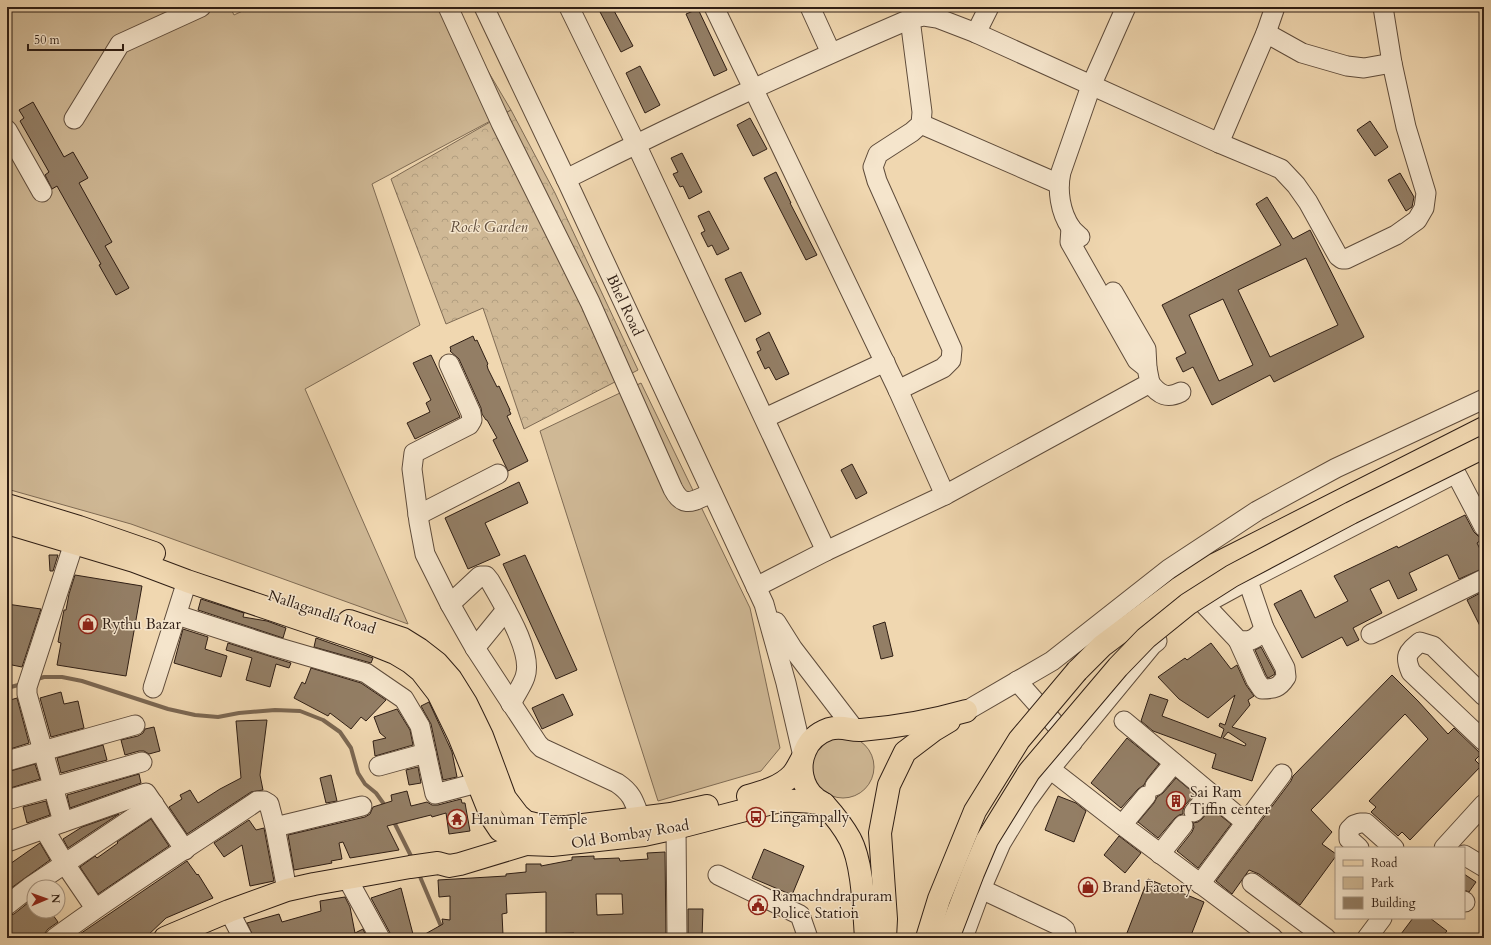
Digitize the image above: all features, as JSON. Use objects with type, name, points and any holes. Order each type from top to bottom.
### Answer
[{"type":"main road","points":[[927,938],[939,899],[974,810],[1019,740],[1077,671],[1102,646],[1178,589],[1216,564],[1484,428]]},
{"type":"main road","points":[[948,938],[987,840],[1030,772],[1118,667],[1146,638],[1188,604],[1232,576],[1351,512],[1453,468],[1484,447]]},
{"type":"main road","name":"Nallagandla Road","points":[[7,505],[139,547],[399,646],[410,662],[421,670],[438,693],[459,736],[492,818],[500,830],[517,839]]},
{"type":"main road","name":"Nallagandla Road","points":[[7,523],[134,561],[187,581],[358,639],[419,649],[437,663],[451,679],[466,703],[479,730],[506,798],[518,815],[526,822],[549,836]]},
{"type":"main road","points":[[885,938],[886,919],[880,833],[889,785],[905,752],[934,730],[966,711]]},
{"type":"main road","name":"Old Bombay Road","points":[[549,836],[567,827],[684,811],[762,792],[778,785],[792,776],[812,740],[823,732],[836,728],[846,728],[857,731],[900,726],[936,720],[966,711]]},
{"type":"main road","points":[[802,757],[801,770],[803,780],[808,790],[815,798],[824,804],[850,839],[855,852],[863,901],[866,938]]},
{"type":"main road","name":"Old Bombay Road","points":[[549,836],[644,835],[780,801],[796,800],[824,804]]},
{"type":"main road","points":[[165,938],[229,911],[287,890],[424,865],[446,857],[517,839],[549,836]]},
{"type":"street","points":[[74,119],[120,44],[201,7]]},
{"type":"street","points":[[448,7],[501,123],[590,302],[672,489],[677,497],[684,502],[691,502],[712,493]]},
{"type":"street","name":"Bhel Road","points":[[484,7],[566,179],[760,596]]},
{"type":"street","points":[[569,7],[636,144],[826,551]]},
{"type":"street","points":[[714,7],[898,390],[950,492]]},
{"type":"street","points":[[810,7],[831,53]]},
{"type":"street","points":[[976,33],[989,7]]},
{"type":"street","points":[[1126,7],[1091,86],[1061,172],[1059,184],[1061,206],[1071,228],[1080,237],[1146,349],[1149,376],[1156,391],[1163,394],[1174,395],[1180,392]]},
{"type":"street","points":[[1219,144],[1276,7]]},
{"type":"street","points":[[566,179],[636,144],[831,53],[910,19],[930,17],[976,33],[1219,144],[1282,169],[1308,202],[1338,256],[1342,259],[1352,256],[1396,234],[1417,220],[1424,208],[1426,193],[1406,127],[1392,63],[1383,7]]},
{"type":"street","points":[[898,390],[944,368],[951,360],[952,355],[952,349],[877,182],[873,167],[878,154],[912,132],[921,124],[922,112],[910,19]]},
{"type":"street","points":[[1266,33],[1302,53],[1346,66],[1364,68],[1392,63]]},
{"type":"street","points":[[921,124],[1059,184]]},
{"type":"street","points":[[7,130],[42,192]]},
{"type":"street","points":[[765,418],[885,362]]},
{"type":"street","points":[[449,364],[471,413],[472,420],[470,425],[414,453],[412,469],[425,554],[474,648],[533,737],[542,748],[617,783],[626,789],[633,798],[640,818]]},
{"type":"street","points":[[760,596],[826,551],[950,492],[1149,376]]},
{"type":"street","points":[[966,711],[1052,661],[1169,569],[1256,511],[1336,468],[1484,399]]},
{"type":"street","points":[[963,938],[1001,843],[1026,802],[1050,769],[1152,645],[1194,610],[1204,604],[1453,468],[1484,459]]},
{"type":"street","points":[[1453,468],[1484,527]]},
{"type":"street","points":[[418,515],[498,474]]},
{"type":"street","points":[[63,822],[27,694],[27,687],[74,543]]},
{"type":"street","points":[[450,604],[480,576],[486,576],[506,610],[524,647],[526,675],[511,704]]},
{"type":"street","points":[[1371,634],[1484,579]]},
{"type":"street","points":[[153,688],[187,581]]},
{"type":"street","points":[[1204,604],[1238,640],[1256,680],[1262,689],[1273,689],[1282,684],[1286,677],[1285,668],[1264,628],[1248,581]]},
{"type":"street","points":[[760,596],[793,649],[855,730]]},
{"type":"street","points":[[760,596],[786,683],[802,757]]},
{"type":"street","points":[[474,648],[506,610]]},
{"type":"street","points":[[177,615],[273,646],[366,673],[404,699],[420,726],[434,794],[477,783]]},
{"type":"street","points":[[1238,640],[1245,642],[1253,640],[1260,635],[1264,628]]},
{"type":"street","points":[[1484,696],[1432,646],[1420,642],[1409,651],[1407,662],[1411,672],[1484,741]]},
{"type":"street","points":[[1017,681],[1072,743]]},
{"type":"street","points":[[1124,721],[1246,822]]},
{"type":"street","points":[[7,761],[135,725]]},
{"type":"street","points":[[379,766],[426,753]]},
{"type":"street","points":[[7,800],[142,762]]},
{"type":"street","points":[[1122,825],[1174,762]]},
{"type":"street","points":[[1050,769],[1160,854],[1273,938]]},
{"type":"street","points":[[1200,884],[1282,774]]},
{"type":"street","points":[[7,842],[146,793],[185,850]]},
{"type":"street","points":[[1160,854],[1210,793]]},
{"type":"street","points":[[54,938],[95,908],[185,850],[257,801],[264,801],[269,804],[287,890]]},
{"type":"street","points":[[7,904],[154,804]]},
{"type":"street","points":[[1448,847],[1484,804]]},
{"type":"street","points":[[275,827],[362,806]]},
{"type":"street","points":[[1358,847],[1349,839],[1349,830],[1354,825],[1360,823],[1366,823],[1393,847]]},
{"type":"street","points":[[676,828],[677,938]]},
{"type":"street","points":[[44,829],[65,864],[95,908]]},
{"type":"street","points":[[1465,856],[1484,867]]},
{"type":"street","points":[[718,875],[800,915],[808,938]]},
{"type":"street","points":[[347,878],[380,938]]},
{"type":"street","points":[[1252,883],[1305,932],[1326,938]]},
{"type":"street","points":[[982,889],[1060,926],[1065,930],[1067,938]]},
{"type":"street","points":[[229,911],[243,938]]},
{"type":"street","points":[[1367,938],[1381,919]]},
{"type":"green space","points":[[7,7],[230,7],[234,15],[251,7],[450,7],[511,110],[372,184],[420,325],[305,389],[408,624],[131,524],[7,489]]},
{"type":"green space","name":"Rock Garden","points":[[511,110],[555,193],[638,370],[524,429],[483,308],[446,324],[391,179]]},
{"type":"green space","points":[[641,383],[750,608],[780,748],[761,771],[658,801],[540,431]]},
{"type":"green space","points":[[843,736],[855,739],[865,745],[871,755],[874,767],[871,779],[865,789],[855,795],[843,798],[831,795],[821,789],[815,779],[812,767],[815,755],[821,745],[831,739]]},
{"type":"building","points":[[605,7],[612,7],[633,46],[621,52],[599,10]]},
{"type":"building","points":[[698,9],[727,70],[714,76],[686,14]]},
{"type":"building","points":[[640,66],[660,105],[645,113],[626,73]]},
{"type":"building","points":[[33,102],[64,157],[73,152],[88,178],[79,183],[112,242],[105,246],[129,288],[116,295],[99,265],[101,264],[57,186],[52,189],[45,175],[49,172],[20,121],[24,118],[19,110]]},
{"type":"building","points":[[750,118],[767,149],[753,156],[737,125]]},
{"type":"building","points":[[1370,121],[1388,147],[1375,156],[1357,130]]},
{"type":"building","points":[[682,153],[702,192],[689,199],[683,186],[680,187],[673,174],[678,172],[671,158]]},
{"type":"building","points":[[776,172],[817,255],[806,260],[764,178]]},
{"type":"building","points":[[1400,173],[1414,197],[1412,207],[1406,211],[1388,180]]},
{"type":"building","points":[[1267,197],[1293,239],[1310,230],[1364,337],[1274,382],[1270,375],[1212,405],[1193,367],[1183,372],[1176,358],[1186,353],[1162,305],[1281,245],[1256,204]],"holes":[[[1306,258],[1338,325],[1270,357],[1238,290]],[[1223,299],[1253,365],[1219,381],[1189,315]]]},
{"type":"building","points":[[709,211],[729,249],[717,255],[712,245],[708,247],[701,233],[705,231],[698,216]]},
{"type":"building","points":[[741,272],[761,314],[745,322],[725,279]]},
{"type":"building","points":[[769,332],[789,374],[776,380],[769,367],[765,369],[757,352],[761,350],[756,339]]},
{"type":"building","points":[[473,336],[475,341],[477,340],[488,364],[488,369],[497,387],[499,386],[510,410],[511,414],[507,416],[528,461],[508,471],[493,440],[497,438],[482,414],[481,408],[459,359],[450,351],[450,347]]},
{"type":"building","points":[[431,355],[460,417],[415,439],[407,423],[430,412],[426,403],[431,400],[413,363]]},
{"type":"building","points":[[852,464],[867,493],[856,499],[841,470]]},
{"type":"building","points":[[519,482],[528,503],[485,523],[500,555],[468,569],[445,518]]},
{"type":"building","points":[[1465,515],[1474,532],[1478,536],[1484,538],[1477,543],[1484,557],[1484,568],[1459,579],[1448,555],[1446,555],[1409,573],[1417,590],[1398,599],[1389,580],[1370,589],[1382,613],[1353,628],[1359,640],[1347,646],[1342,637],[1302,658],[1274,604],[1301,590],[1315,618],[1348,601],[1334,576],[1397,546],[1398,548]]},
{"type":"building","points":[[49,555],[58,555],[53,571],[50,571]]},
{"type":"building","points":[[525,555],[577,670],[556,679],[503,564]]},
{"type":"building","points":[[75,575],[142,586],[126,676],[57,665],[61,643],[58,642],[64,610],[66,610]]},
{"type":"building","points":[[1484,591],[1484,634],[1467,600]]},
{"type":"building","points":[[201,599],[244,613],[243,617],[267,621],[286,628],[283,638],[198,610]]},
{"type":"building","points":[[7,604],[41,609],[22,667],[7,664]]},
{"type":"building","points":[[885,622],[893,656],[881,659],[873,626]]},
{"type":"building","points":[[183,629],[208,637],[205,649],[227,656],[221,677],[174,663]]},
{"type":"building","points":[[316,638],[373,658],[371,663],[314,647]]},
{"type":"building","points":[[228,643],[291,663],[289,668],[276,664],[270,687],[246,680],[252,658],[226,650]]},
{"type":"building","points":[[1211,643],[1231,669],[1237,665],[1246,685],[1254,696],[1248,700],[1250,705],[1232,727],[1266,738],[1252,781],[1212,768],[1216,754],[1153,731],[1141,721],[1150,694],[1168,700],[1162,716],[1221,738],[1224,729],[1219,726],[1220,723],[1225,725],[1235,695],[1208,718],[1179,699],[1158,677],[1185,658],[1187,660]],"holes":[[[1228,732],[1246,744],[1245,746],[1223,738]]]},
{"type":"building","points":[[1261,647],[1275,674],[1268,678],[1255,650]]},
{"type":"building","points":[[311,668],[361,683],[386,700],[366,721],[361,717],[351,729],[330,713],[328,716],[294,698],[302,682],[305,684]]},
{"type":"building","points":[[1392,675],[1448,734],[1454,728],[1481,754],[1475,760],[1481,766],[1410,840],[1402,832],[1398,836],[1371,812],[1376,807],[1369,801],[1428,739],[1405,714],[1311,810],[1332,832],[1322,844],[1335,853],[1335,857],[1300,905],[1259,874],[1249,870],[1232,894],[1216,881],[1291,781],[1293,776]]},
{"type":"building","points":[[61,692],[64,704],[78,701],[84,728],[51,737],[40,698]]},
{"type":"building","points":[[563,694],[573,715],[542,729],[532,708]]},
{"type":"building","points":[[17,698],[29,743],[7,750],[7,701]]},
{"type":"building","points":[[429,702],[452,752],[457,777],[443,780],[431,724],[421,706]]},
{"type":"building","points":[[397,709],[410,730],[413,745],[375,756],[373,741],[386,738],[380,733],[374,717]]},
{"type":"building","points":[[267,720],[260,775],[263,790],[251,792],[187,834],[169,807],[182,799],[180,795],[190,790],[198,803],[241,778],[236,721]]},
{"type":"building","points":[[154,727],[160,751],[149,754],[144,751],[139,751],[125,755],[121,740],[138,736],[143,733],[145,729]]},
{"type":"building","points":[[1127,738],[1159,764],[1144,785],[1138,789],[1121,808],[1091,783]]},
{"type":"building","points":[[103,745],[107,760],[61,773],[57,758]]},
{"type":"building","points":[[35,764],[40,779],[7,789],[7,772]]},
{"type":"building","points":[[418,767],[421,783],[409,785],[406,770]]},
{"type":"building","points":[[139,774],[141,783],[70,808],[67,795]]},
{"type":"building","points":[[331,775],[337,801],[326,803],[320,778]]},
{"type":"building","points":[[1176,778],[1195,794],[1185,805],[1183,814],[1175,818],[1158,838],[1138,822],[1154,803],[1157,797],[1163,793]]},
{"type":"building","points":[[407,791],[411,806],[427,802],[432,805],[438,805],[461,799],[462,803],[465,803],[470,831],[449,834],[446,813],[432,817],[431,815],[387,826],[399,850],[350,858],[343,842],[339,843],[342,859],[331,861],[332,863],[294,870],[288,835],[365,817],[370,814],[373,807],[392,801],[391,795]]},
{"type":"building","points":[[1058,796],[1076,803],[1086,811],[1074,842],[1045,830]]},
{"type":"building","points":[[46,801],[50,815],[27,823],[23,807]]},
{"type":"building","points":[[1211,808],[1231,824],[1198,868],[1177,851],[1192,832],[1194,827],[1193,823],[1202,819]]},
{"type":"building","points":[[119,814],[68,848],[63,839],[82,827]]},
{"type":"building","points":[[151,819],[169,846],[98,894],[80,867],[95,856],[97,858],[118,843],[117,842]]},
{"type":"building","points":[[249,820],[256,830],[264,828],[274,881],[250,886],[242,845],[224,857],[214,843]]},
{"type":"building","points":[[1119,836],[1141,853],[1125,873],[1104,855]]},
{"type":"building","points":[[40,843],[50,860],[7,891],[7,866]]},
{"type":"building","points":[[764,849],[804,866],[792,895],[752,878]]},
{"type":"building","points":[[665,852],[666,938],[602,938],[602,936],[574,937],[574,933],[546,934],[546,892],[506,894],[507,913],[502,914],[503,935],[477,936],[477,938],[418,938],[443,924],[442,919],[450,920],[450,896],[439,897],[438,880],[506,876],[506,874],[526,872],[526,864],[541,864],[541,866],[572,860],[572,857],[594,856],[594,859],[619,858],[620,861],[648,859],[647,853]],"holes":[[[596,894],[622,894],[623,914],[597,915]]]},
{"type":"building","points":[[187,861],[197,875],[198,874],[213,898],[166,918],[145,938],[74,938]]},
{"type":"building","points":[[1465,875],[1476,882],[1469,892],[1465,890]]},
{"type":"building","points":[[1148,879],[1204,902],[1190,938],[1125,938]]},
{"type":"building","points":[[401,888],[414,938],[391,938],[390,933],[371,898]]},
{"type":"building","points":[[345,897],[350,907],[355,933],[363,929],[367,938],[345,938],[344,934],[320,938],[254,938],[247,923],[279,914],[282,922],[321,911],[320,901]]},
{"type":"building","points":[[26,904],[26,919],[56,919],[58,922],[48,929],[44,938],[7,938],[7,916],[14,914]]},
{"type":"building","points":[[688,909],[703,909],[702,938],[688,938]]},
{"type":"building","points":[[1412,919],[1431,919],[1447,931],[1441,938],[1398,938]]},
{"type":"waterway","points":[[34,680],[44,677],[62,677],[82,681],[168,709],[195,715],[218,717],[239,713],[275,710],[300,711],[323,720],[340,732],[351,748],[358,773],[365,784],[376,793],[386,807]]},
{"type":"waterway","points":[[7,688],[22,684]]},
{"type":"waterway","points":[[393,820],[413,860]]},
{"type":"waterway","points":[[418,872],[446,938]]},
{"type":"place","name":"Rythu Bazar","points":[[88,624]]},
{"type":"place","name":"Sai Ram Tiffin center","points":[[1176,801]]},
{"type":"place","name":"Lingampally","points":[[756,817]]},
{"type":"place","name":"Hanuman Temple","points":[[457,819]]},
{"type":"place","name":"Brand Factory","points":[[1088,887]]},
{"type":"place","name":"Ramachndrapuram Police Station","points":[[758,905]]}]
